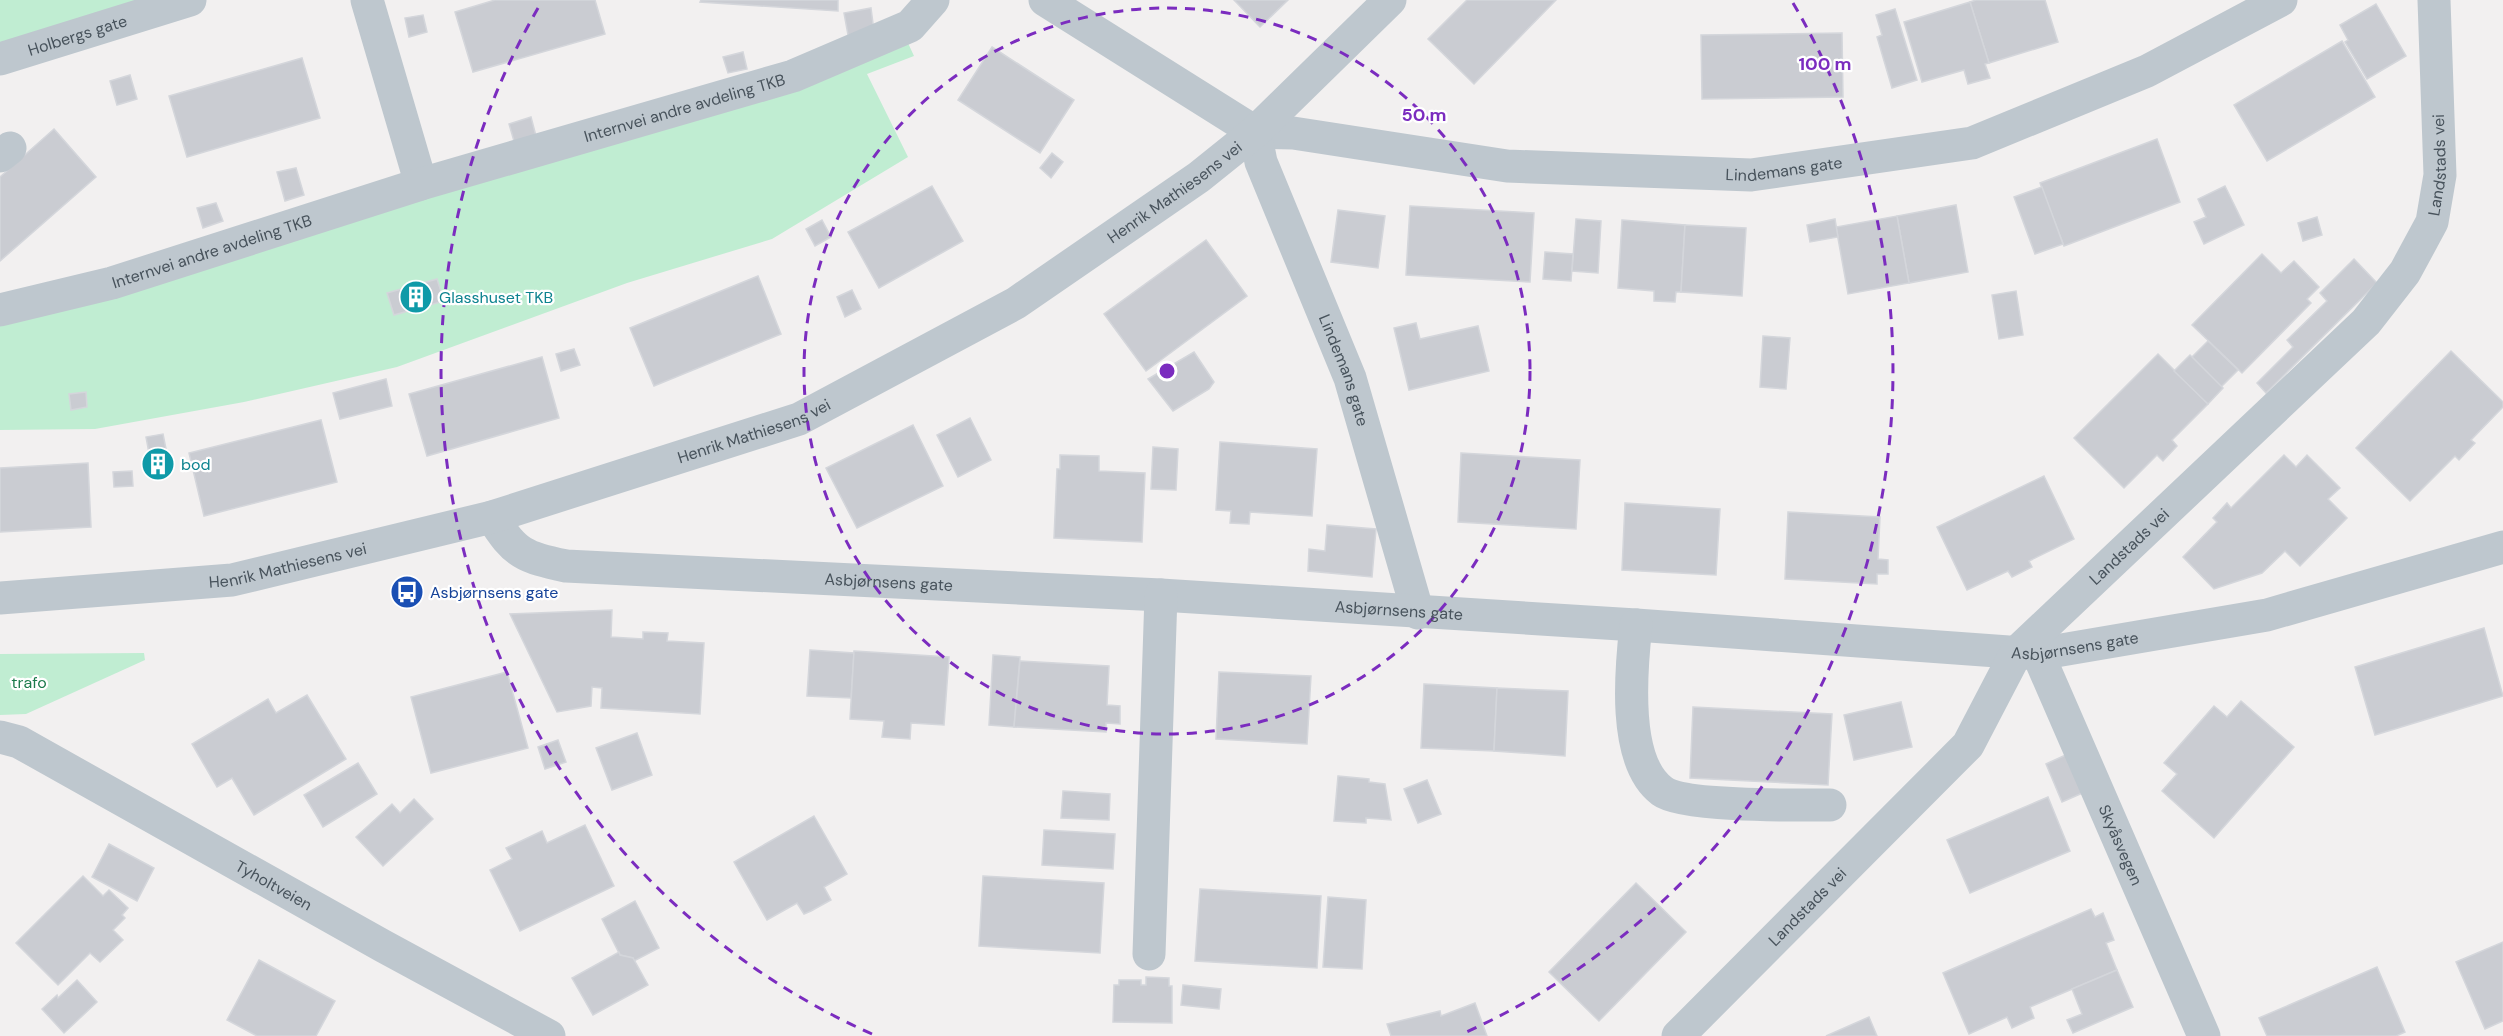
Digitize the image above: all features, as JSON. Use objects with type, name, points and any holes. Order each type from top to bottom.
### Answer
[{"type":"street","name":"Holbergs gate","points":[[0,58],[190,0]]},
{"type":"street","points":[[367,0],[421,184]]},
{"type":"street","name":"Internvei andre avdeling TKB","points":[[0,310],[112,283],[421,184],[793,76],[910,26],[933,0]]},
{"type":"street","points":[[1045,0],[1255,132]]},
{"type":"street","name":"Henrik Mathiesens vei","points":[[0,598],[232,580],[492,517],[799,419],[1016,303],[1199,177],[1255,132],[1390,0]]},
{"type":"street","name":"Lindemans gate","points":[[1418,613],[1350,378],[1261,162],[1255,132],[1293,133],[1507,166],[1751,175],[1972,143],[2147,71],[2281,0]]},
{"type":"street","name":"Landstads vei","points":[[1678,1036],[1968,745],[2027,654],[2366,322],[2405,272],[2432,222],[2440,175],[2434,0]]},
{"type":"street","name":"Asbjørnsens gate","points":[[492,517],[507,540],[531,559],[566,566],[1161,595],[1636,625],[2027,654],[2266,615],[2503,547]]},
{"type":"street","points":[[1149,954],[1161,595]]},
{"type":"street","points":[[1636,625],[1633,650],[1632,718],[1637,747],[1645,772],[1662,792],[1689,800],[1830,805]]},
{"type":"street","name":"Skyåsvegen","points":[[2027,654],[2204,1036]]},
{"type":"street","name":"Tyholtveien","points":[[6,747],[549,1036]]},
{"type":"green space","points":[[0,0],[190,0],[0,59]]},
{"type":"green space","points":[[902,30],[914,56],[867,74],[908,157],[772,239],[627,283],[397,367],[244,402],[95,429],[0,430],[0,310]]},
{"type":"green space","name":"trafo","points":[[144,653],[145,660],[26,714],[0,715],[0,654]]},
{"type":"building","points":[[495,0],[595,0],[605,34],[473,72],[455,12]]},
{"type":"building","points":[[701,0],[838,0],[838,11],[700,2]]},
{"type":"building","points":[[1234,0],[1288,0],[1260,27]]},
{"type":"building","points":[[1467,0],[1556,0],[1474,84],[1428,39]]},
{"type":"building","points":[[1976,0],[2045,0],[2058,42],[1989,63],[1970,2]]},
{"type":"building","points":[[1970,2],[1989,63],[1985,64],[1990,78],[1968,84],[1964,70],[1922,82],[1904,22]]},
{"type":"building","points":[[2376,4],[2406,56],[2367,79],[2345,42],[2348,40],[2340,25]]},
{"type":"building","points":[[871,8],[874,31],[848,35],[844,13]]},
{"type":"building","points":[[1895,9],[1917,80],[1892,88],[1877,37],[1882,35],[1876,15]]},
{"type":"building","points":[[423,15],[427,32],[409,37],[405,18]]},
{"type":"building","points":[[1842,33],[1843,97],[1702,99],[1701,35]]},
{"type":"building","points":[[2342,41],[2375,97],[2267,161],[2234,105]]},
{"type":"building","points":[[992,47],[1074,100],[1040,153],[958,100]]},
{"type":"building","points":[[743,52],[747,69],[728,73],[723,57]]},
{"type":"building","points":[[302,58],[320,118],[187,157],[169,96]]},
{"type":"building","points":[[130,75],[137,99],[117,105],[110,81]]},
{"type":"building","points":[[531,117],[536,136],[514,141],[509,124]]},
{"type":"building","points":[[54,129],[96,177],[0,261],[0,177]]},
{"type":"building","points":[[2157,139],[2180,202],[2064,246],[2040,183]]},
{"type":"building","points":[[1052,153],[1063,162],[1051,178],[1040,168]]},
{"type":"building","points":[[296,168],[304,195],[285,201],[277,172]]},
{"type":"building","points":[[932,186],[963,241],[879,288],[848,232]]},
{"type":"building","points":[[2225,186],[2244,225],[2204,244],[2194,222],[2206,217],[2198,199]]},
{"type":"building","points":[[2042,187],[2063,244],[2035,254],[2014,197]]},
{"type":"building","points":[[216,203],[223,221],[203,228],[197,208]]},
{"type":"building","points":[[1956,205],[1968,272],[1909,283],[1897,216]]},
{"type":"building","points":[[1410,206],[1534,213],[1530,282],[1406,275]]},
{"type":"building","points":[[1338,210],[1385,216],[1378,268],[1331,262]]},
{"type":"building","points":[[1897,216],[1909,283],[1848,294],[1836,227]]},
{"type":"building","points":[[2317,217],[2322,235],[2303,241],[2298,223]]},
{"type":"building","points":[[1576,219],[1601,221],[1598,273],[1572,271]]},
{"type":"building","points":[[1835,219],[1838,237],[1810,242],[1807,225]]},
{"type":"building","points":[[822,220],[831,237],[815,246],[806,229]]},
{"type":"building","points":[[1622,220],[1685,225],[1681,292],[1676,292],[1675,302],[1654,301],[1654,291],[1618,288]]},
{"type":"building","points":[[1685,225],[1746,228],[1742,296],[1681,292]]},
{"type":"building","points":[[1206,240],[1247,296],[1146,371],[1104,314]]},
{"type":"building","points":[[1545,252],[1573,254],[1571,281],[1543,279]]},
{"type":"building","points":[[2262,254],[2281,273],[2294,261],[2319,287],[2307,299],[2311,303],[2242,373],[2192,325]]},
{"type":"building","points":[[2354,259],[2377,283],[2266,393],[2257,383],[2293,347],[2287,340],[2327,301],[2320,293]]},
{"type":"building","points":[[758,276],[781,334],[654,386],[630,328]]},
{"type":"building","name":"Glasshuset TKB","points":[[437,279],[444,301],[394,315],[387,293]]},
{"type":"building","points":[[852,290],[861,309],[845,317],[837,297]]},
{"type":"building","points":[[2016,291],[2023,335],[1999,339],[1992,295]]},
{"type":"building","points":[[1416,323],[1420,339],[1478,326],[1489,371],[1409,390],[1394,328]]},
{"type":"building","points":[[1763,336],[1790,338],[1786,389],[1760,387]]},
{"type":"building","points":[[2208,341],[2238,370],[2221,387],[2192,357]]},
{"type":"building","points":[[574,349],[580,365],[561,371],[556,354]]},
{"type":"building","points":[[2451,351],[2503,402],[2503,407],[2471,440],[2475,443],[2459,460],[2455,456],[2410,501],[2356,448]]},
{"type":"building","points":[[1194,352],[1214,382],[1209,389],[1173,411],[1148,379]]},
{"type":"building","points":[[2158,354],[2208,404],[2172,440],[2177,446],[2163,461],[2157,455],[2124,488],[2074,438]]},
{"type":"building","points":[[2190,355],[2223,388],[2208,404],[2174,371]]},
{"type":"building","points":[[542,357],[559,418],[427,456],[409,394]]},
{"type":"building","points":[[386,379],[392,406],[340,419],[333,393]]},
{"type":"building","points":[[86,392],[87,407],[71,410],[69,394]]},
{"type":"building","points":[[970,418],[991,460],[958,477],[937,435]]},
{"type":"building","points":[[321,420],[337,482],[204,516],[189,453]]},
{"type":"building","points":[[913,425],[943,486],[857,528],[826,468]]},
{"type":"building","points":[[163,434],[166,449],[149,453],[146,437]]},
{"type":"building","points":[[1220,442],[1317,449],[1312,516],[1250,512],[1249,524],[1230,523],[1231,511],[1216,510]]},
{"type":"building","points":[[1153,447],[1178,449],[1176,490],[1151,489]]},
{"type":"building","points":[[1461,453],[1580,460],[1576,529],[1458,522]]},
{"type":"building","name":"bod","points":[[167,455],[168,471],[149,472],[149,456]]},
{"type":"building","points":[[1060,455],[1099,456],[1099,471],[1145,473],[1142,542],[1054,538],[1057,469],[1060,469]]},
{"type":"building","points":[[2284,455],[2296,467],[2307,455],[2340,488],[2328,499],[2347,518],[2300,566],[2285,551],[2262,573],[2214,589],[2183,557],[2217,522],[2213,518],[2227,503],[2231,508]]},
{"type":"building","points":[[88,463],[91,527],[0,532],[0,468]]},
{"type":"building","points":[[132,471],[133,486],[114,487],[113,472]]},
{"type":"building","points":[[2044,476],[2074,539],[2029,561],[2032,567],[2012,577],[2008,571],[1967,590],[1937,527]]},
{"type":"building","points":[[1625,503],[1720,509],[1716,575],[1622,570]]},
{"type":"building","points":[[1788,512],[1880,517],[1878,559],[1888,560],[1888,574],[1877,574],[1877,584],[1785,579]]},
{"type":"building","points":[[1327,525],[1376,529],[1372,577],[1308,571],[1309,549],[1325,551]]},
{"type":"building","points":[[612,610],[611,637],[643,639],[643,632],[668,633],[667,641],[704,643],[700,714],[601,708],[602,688],[592,687],[591,706],[557,712],[510,614]]},
{"type":"building","points":[[2484,628],[2503,696],[2375,735],[2355,667]]},
{"type":"building","points":[[810,650],[854,653],[851,698],[807,696]]},
{"type":"building","points":[[854,651],[949,657],[944,725],[911,723],[910,739],[882,737],[884,721],[850,719]]},
{"type":"building","points":[[993,655],[1020,657],[1014,727],[989,725]]},
{"type":"building","points":[[1020,661],[1109,666],[1107,705],[1120,706],[1120,724],[1106,723],[1106,732],[1014,727]]},
{"type":"building","points":[[507,672],[528,748],[431,773],[411,697]]},
{"type":"building","points":[[1219,672],[1311,676],[1307,744],[1216,739]]},
{"type":"building","points":[[1424,684],[1497,688],[1494,751],[1421,748]]},
{"type":"building","points":[[1497,688],[1568,691],[1565,756],[1494,751]]},
{"type":"building","points":[[307,695],[346,759],[254,815],[232,778],[217,787],[192,744],[268,699],[276,713]]},
{"type":"building","points":[[2241,701],[2294,747],[2214,838],[2162,791],[2177,774],[2164,763],[2214,706],[2227,717]]},
{"type":"building","points":[[1901,702],[1912,747],[1854,760],[1844,715]]},
{"type":"building","points":[[1693,707],[1832,714],[1828,785],[1690,778]]},
{"type":"building","points":[[637,733],[652,775],[612,790],[596,748]]},
{"type":"building","points":[[558,740],[566,762],[545,769],[538,747]]},
{"type":"building","points":[[2070,753],[2087,791],[2062,802],[2046,764]]},
{"type":"building","points":[[358,763],[377,794],[323,827],[304,795]]},
{"type":"building","points":[[1338,776],[1369,779],[1369,782],[1385,784],[1391,820],[1366,818],[1366,823],[1334,821]]},
{"type":"building","points":[[1427,780],[1441,814],[1418,823],[1404,789]]},
{"type":"building","points":[[1063,791],[1110,794],[1109,820],[1061,818]]},
{"type":"building","points":[[2048,797],[2070,851],[1970,893],[1947,840]]},
{"type":"building","points":[[414,799],[433,819],[383,866],[356,837],[392,804],[400,813]]},
{"type":"building","points":[[814,816],[847,874],[824,887],[831,900],[804,914],[797,903],[767,920],[734,862]]},
{"type":"building","points":[[585,825],[614,886],[520,931],[490,870],[512,859],[506,848],[542,831],[547,843]]},
{"type":"building","points":[[1044,830],[1115,834],[1113,869],[1042,865]]},
{"type":"building","points":[[109,844],[154,868],[137,901],[92,877]]},
{"type":"building","points":[[83,876],[103,896],[109,890],[128,908],[122,915],[125,918],[113,930],[123,940],[100,962],[90,953],[58,985],[16,943]]},
{"type":"building","points":[[983,876],[1104,883],[1100,953],[979,946]]},
{"type":"building","points":[[1636,883],[1686,932],[1599,1021],[1549,972]]},
{"type":"building","points":[[1200,889],[1321,896],[1317,968],[1195,961]]},
{"type":"building","points":[[1328,897],[1366,900],[1362,969],[1323,967]]},
{"type":"building","points":[[635,901],[659,948],[634,961],[633,958],[620,955],[602,919]]},
{"type":"building","points":[[2091,909],[2095,917],[2103,913],[2114,940],[2106,943],[2117,970],[2030,1007],[2034,1018],[2012,1028],[2007,1017],[1969,1034],[1943,973]]},
{"type":"building","points":[[2503,942],[2503,1021],[2485,1029],[2456,962]]},
{"type":"building","points":[[619,952],[620,955],[633,958],[648,985],[593,1015],[572,978]]},
{"type":"building","points":[[259,960],[335,1001],[316,1036],[257,1036],[227,1020]]},
{"type":"building","points":[[2377,967],[2405,1032],[2396,1036],[2267,1036],[2259,1018]]},
{"type":"building","points":[[2117,970],[2133,1007],[2073,1033],[2067,1020],[2082,1014],[2072,989]]},
{"type":"building","points":[[1146,977],[1169,978],[1169,986],[1172,986],[1172,1023],[1113,1022],[1114,985],[1119,985],[1119,980],[1141,980],[1141,985],[1146,985]]},
{"type":"building","points":[[77,980],[97,1002],[64,1033],[42,1009]]},
{"type":"building","points":[[1183,985],[1221,989],[1219,1009],[1181,1005]]},
{"type":"building","points":[[1475,1003],[1487,1036],[1391,1036],[1387,1024],[1440,1011],[1441,1016]]},
{"type":"building","points":[[1869,1017],[1877,1036],[1826,1036]]},
{"type":"place","name":"Glasshuset TKB","points":[[416,297]]},
{"type":"place","name":"bod","points":[[158,464]]},
{"type":"place","name":"Asbjørnsens gate","points":[[407,592]]}]
